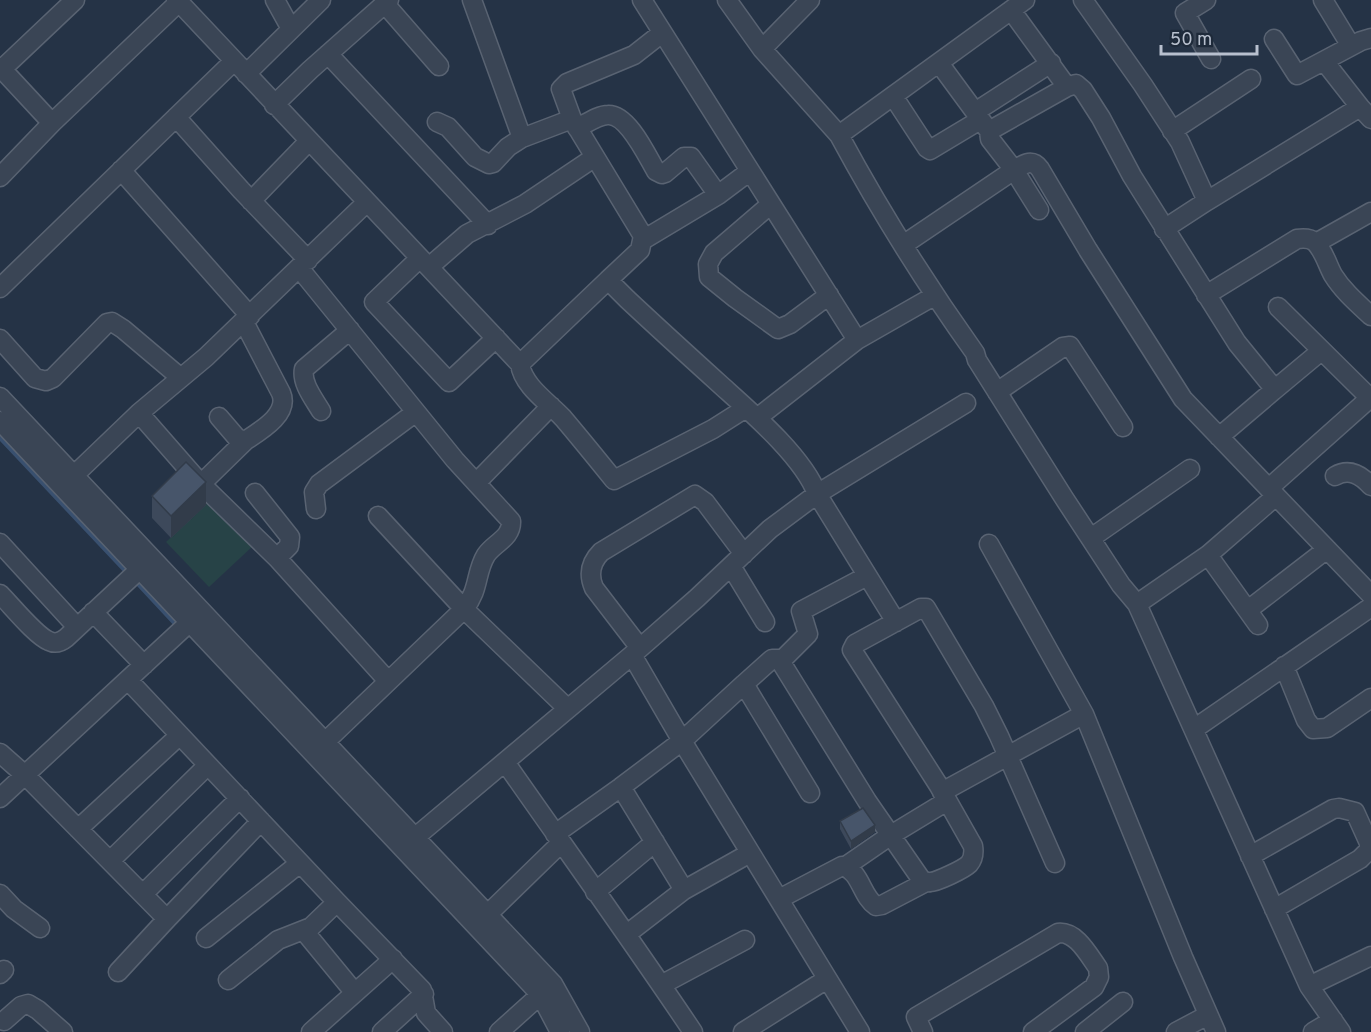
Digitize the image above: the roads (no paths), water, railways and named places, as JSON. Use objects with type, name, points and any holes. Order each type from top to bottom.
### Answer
[{"type":"street","points":[[52,123],[1,68],[75,0]]},
{"type":"street","points":[[275,0],[291,29]]},
{"type":"street","points":[[2,281],[176,117],[291,29],[321,0]]},
{"type":"street","points":[[472,0],[522,138]]},
{"type":"street","points":[[642,0],[857,340]]},
{"type":"street","points":[[728,0],[762,49],[839,135],[934,296],[975,353],[997,392],[1121,585],[1137,604],[1309,986],[1337,1026],[1313,1032]]},
{"type":"street","points":[[762,49],[810,0]]},
{"type":"street","points":[[1083,0],[1172,130],[1207,201]]},
{"type":"street","points":[[1206,0],[1185,13],[1211,58]]},
{"type":"street","points":[[1323,0],[1351,46]]},
{"type":"street","points":[[2,171],[178,1],[520,364],[521,372],[530,385],[551,406],[614,480],[714,429],[751,413],[857,340],[934,296]]},
{"type":"street","points":[[274,105],[387,2],[439,66]]},
{"type":"street","points":[[839,135],[1018,5],[1051,63],[1068,87]]},
{"type":"street","points":[[520,364],[640,250],[643,240],[641,232],[575,124],[562,94],[563,85],[634,55],[662,33]]},
{"type":"street","points":[[1274,39],[1297,75],[1371,38]]},
{"type":"street","points":[[328,54],[488,225]]},
{"type":"street","points":[[1164,229],[1207,201],[1365,113],[1324,61]]},
{"type":"street","points":[[939,63],[982,121],[990,139],[1014,170],[1039,210]]},
{"type":"street","points":[[982,121],[1051,63]]},
{"type":"street","points":[[1172,130],[1251,79]]},
{"type":"street","points":[[893,96],[930,150],[982,121],[1076,84],[1083,90],[1164,229],[1206,295],[1244,354],[1268,379],[1273,391]]},
{"type":"street","points":[[437,122],[448,128],[475,157],[484,163],[493,163],[508,147],[522,138],[603,115],[618,117],[627,125],[656,171],[662,174],[684,157],[691,158],[718,195]]},
{"type":"street","points":[[176,117],[251,201],[304,265],[350,330],[416,412],[511,521],[507,534],[487,555],[475,592],[464,609],[325,742]]},
{"type":"street","points":[[251,201],[309,141]]},
{"type":"street","points":[[496,338],[449,382],[374,302],[467,234],[525,204],[595,157]]},
{"type":"street","points":[[903,245],[1014,170],[1030,162],[1037,166],[1174,388],[1371,595]]},
{"type":"street","points":[[121,170],[247,319],[281,393],[283,403],[274,419],[244,441],[201,484]]},
{"type":"street","points":[[643,240],[718,195],[750,171]]},
{"type":"street","points":[[68,481],[139,413],[247,319],[367,202]]},
{"type":"street","points":[[771,204],[714,253],[708,264],[710,277],[778,329],[785,327],[829,295]]},
{"type":"street","points":[[1316,243],[1371,212]]},
{"type":"street","points":[[1206,295],[1297,239],[1310,239],[1316,243],[1334,276],[1350,297],[1371,316]]},
{"type":"street","points":[[608,280],[774,435],[813,483],[817,494],[896,622]]},
{"type":"street","points":[[1137,604],[1208,555],[1370,398],[1278,307]]},
{"type":"street","points":[[0,339],[35,378],[46,381],[53,378],[107,323],[112,322],[181,378]]},
{"type":"street","points":[[321,411],[302,373],[350,330]]},
{"type":"street","points":[[997,392],[1063,347],[1070,346],[1123,427]]},
{"type":"street","points":[[1219,437],[1321,351]]},
{"type":"street","points":[[0,397],[140,569],[547,989],[560,1032]]},
{"type":"street","points":[[408,843],[636,651],[770,529],[817,494],[966,403]]},
{"type":"street","points":[[476,483],[551,406]]},
{"type":"street","points":[[316,509],[314,492],[319,484],[416,412]]},
{"type":"street","points":[[139,413],[201,484],[277,558],[388,681]]},
{"type":"street","points":[[219,417],[237,438],[244,441]]},
{"type":"street","points":[[2,426],[68,481],[325,742],[408,843],[488,914],[580,1032]]},
{"type":"street","points":[[1091,538],[1190,469]]},
{"type":"street","points":[[1335,476],[1346,472],[1353,473],[1371,486]]},
{"type":"street","points":[[255,493],[290,537],[289,546],[277,558]]},
{"type":"street","points":[[765,622],[737,560],[705,502],[695,495],[601,552],[595,558],[591,568],[594,588],[636,651],[682,741],[860,1032]]},
{"type":"street","points":[[378,516],[464,609],[568,709]]},
{"type":"street","points":[[0,543],[77,627]]},
{"type":"street","points":[[989,544],[1084,714],[1216,1032]]},
{"type":"street","points":[[1208,555],[1253,617],[1327,549]]},
{"type":"street","points":[[0,594],[39,634],[50,642],[62,641],[140,569]]},
{"type":"street","points":[[781,661],[808,634],[801,611],[867,576]]},
{"type":"street","points":[[1194,729],[1371,607]]},
{"type":"street","points":[[846,866],[854,873],[870,902],[876,906],[926,882],[937,880],[964,868],[971,862],[974,854],[973,846],[944,796],[852,650],[855,644],[921,608],[928,609],[984,706],[1055,863]]},
{"type":"street","points":[[93,612],[144,665]]},
{"type":"street","points":[[0,798],[190,622]]},
{"type":"street","points":[[488,914],[558,838],[682,741],[774,658],[781,661],[867,801],[921,879],[926,882]]},
{"type":"street","points":[[1284,666],[1306,720],[1313,729],[1327,728],[1371,698]]},
{"type":"street","points":[[128,680],[422,990],[426,1013],[443,1032]]},
{"type":"street","points":[[744,684],[810,794]]},
{"type":"street","points":[[779,899],[838,867],[846,866],[944,796],[1008,756],[1084,714]]},
{"type":"street","points":[[78,829],[180,735]]},
{"type":"street","points":[[0,753],[25,775],[167,919]]},
{"type":"street","points":[[506,762],[693,1032]]},
{"type":"street","points":[[110,861],[208,765]]},
{"type":"street","points":[[621,787],[684,890]]},
{"type":"street","points":[[143,894],[240,798]]},
{"type":"street","points":[[1250,856],[1339,808],[1355,812],[1370,843],[1369,850],[1360,859],[1274,909]]},
{"type":"street","points":[[118,972],[261,821]]},
{"type":"street","points":[[595,891],[655,842]]},
{"type":"street","points":[[627,934],[684,890],[750,853]]},
{"type":"street","points":[[206,938],[300,863]]},
{"type":"street","points":[[0,894],[14,909],[40,928]]},
{"type":"street","points":[[228,980],[278,940],[317,923],[337,902]]},
{"type":"street","points":[[304,930],[355,993]]},
{"type":"street","points":[[923,1032],[916,1017],[1058,933],[1066,932],[1076,940],[1098,968],[1097,982],[1094,987],[1033,1032]]},
{"type":"street","points":[[661,985],[744,940]]},
{"type":"street","points":[[1309,986],[1371,956]]},
{"type":"street","points":[[311,1032],[393,959]]},
{"type":"street","points":[[743,1032],[827,979]]},
{"type":"street","points":[[499,1032],[547,989]]},
{"type":"street","points":[[382,1032],[424,994]]},
{"type":"street","points":[[1085,1032],[1123,1002]]},
{"type":"street","points":[[5,1025],[21,1006],[28,1004],[63,1032]]},
{"type":"street","points":[[1176,1032],[1208,1015]]},
{"type":"waterway","points":[[0,438],[127,573]]},
{"type":"waterway","points":[[135,581],[175,624]]}]
